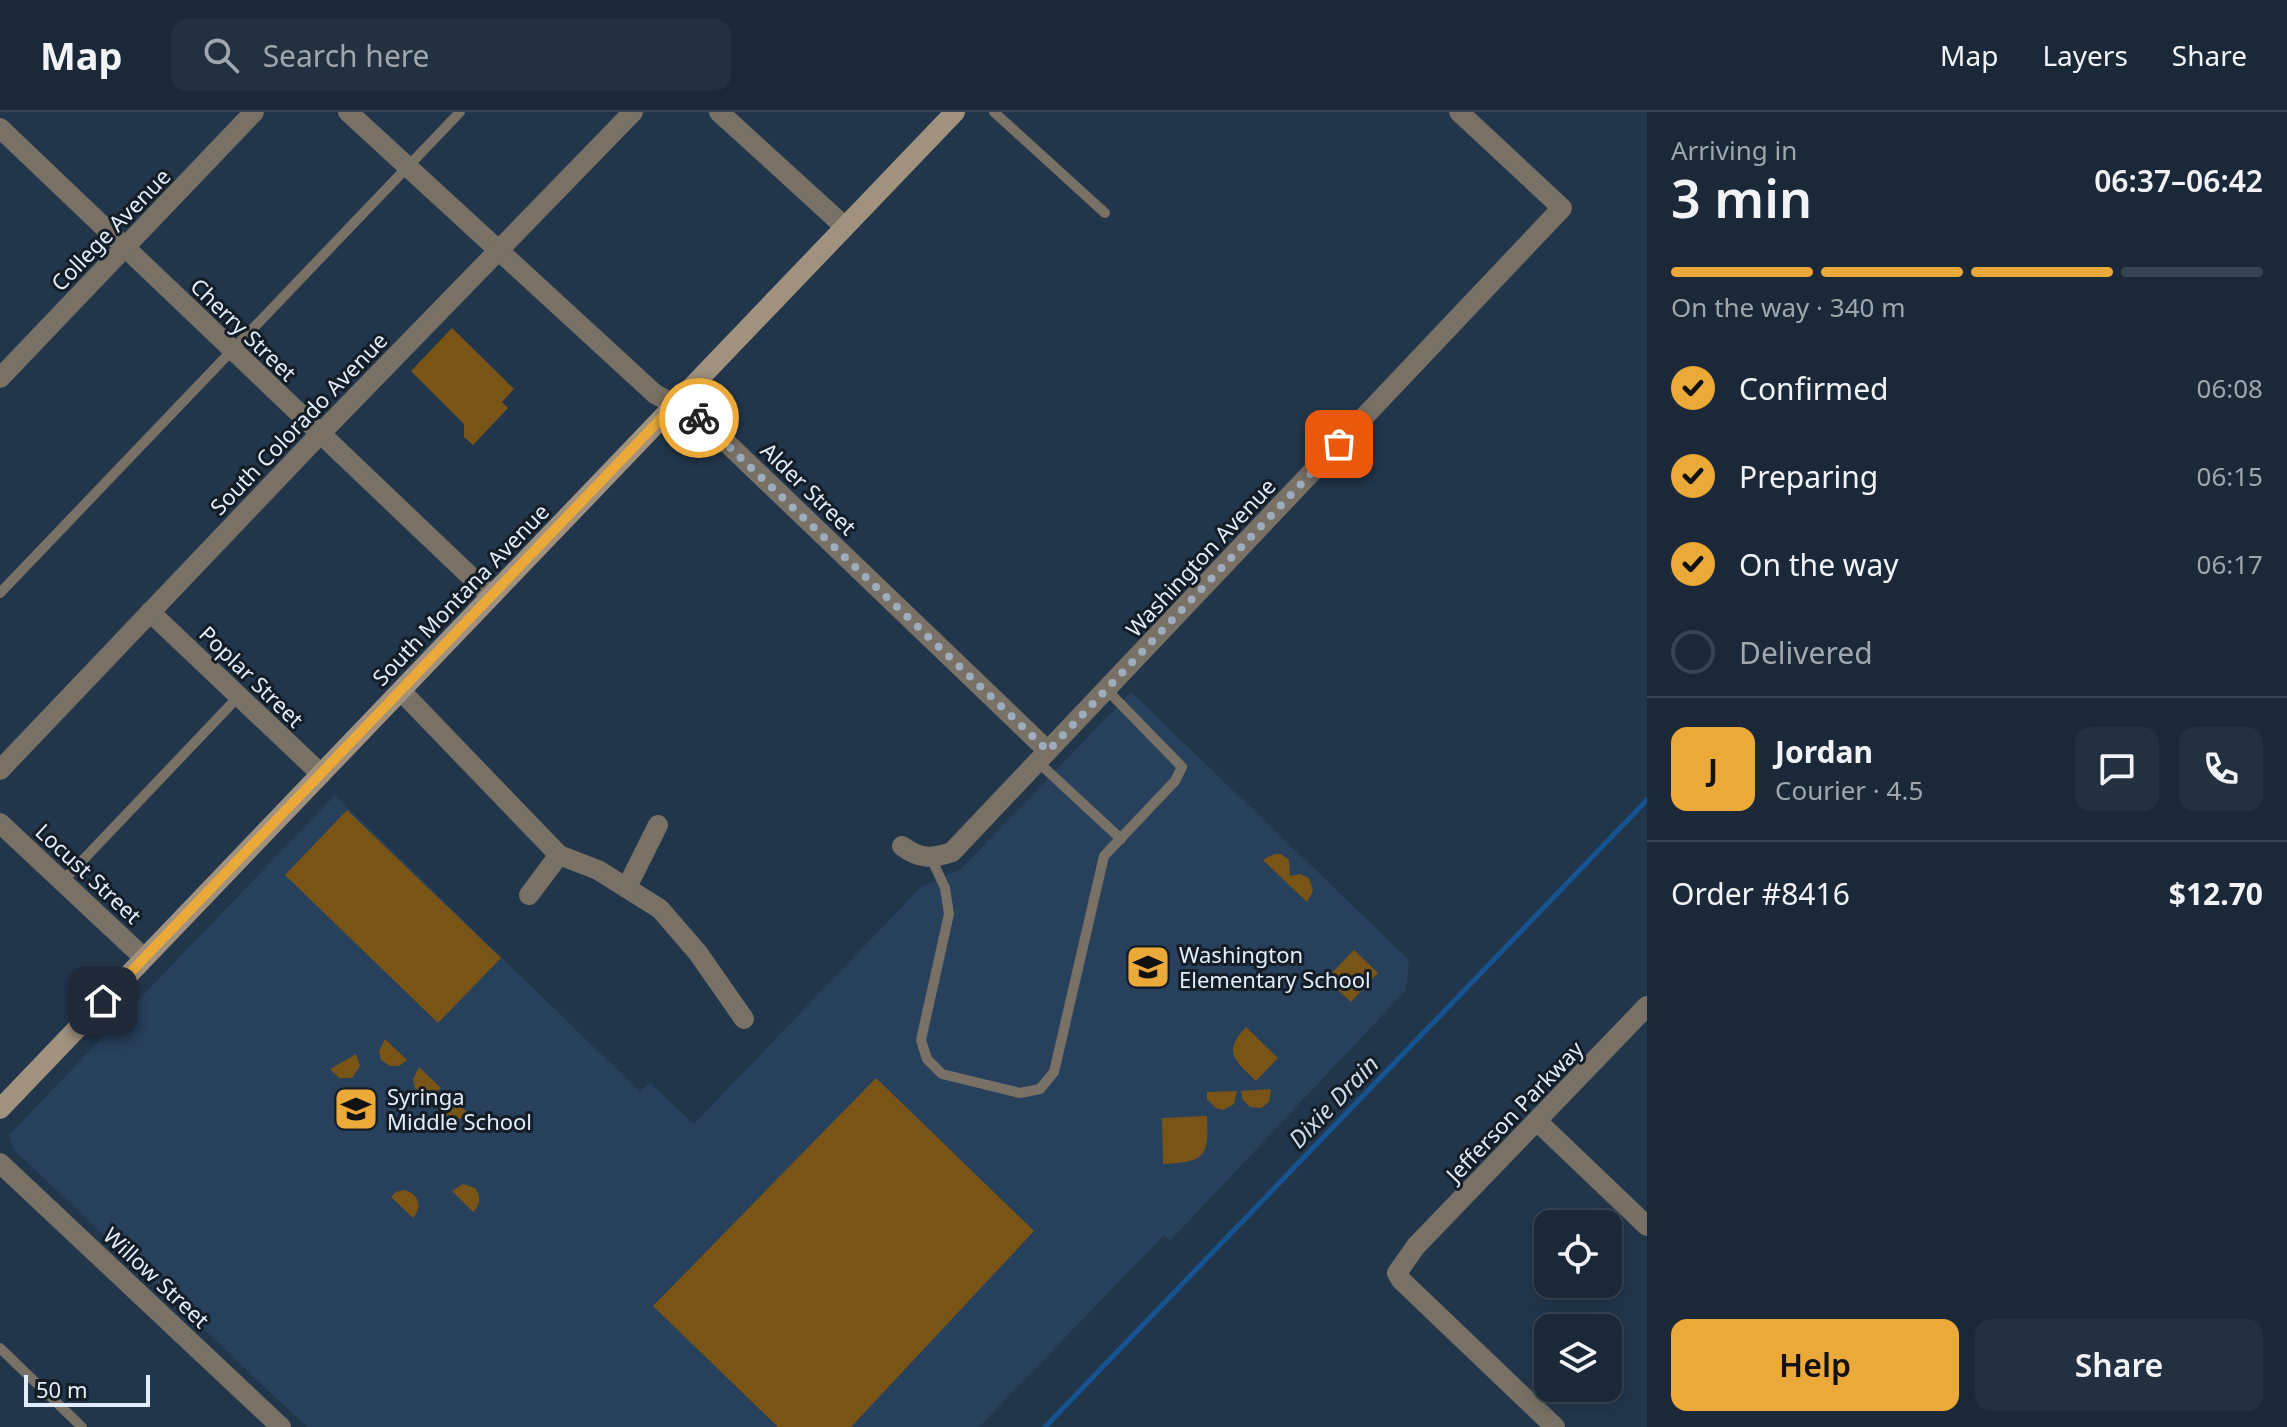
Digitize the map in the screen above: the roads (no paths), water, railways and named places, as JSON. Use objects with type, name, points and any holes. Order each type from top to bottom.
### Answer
[{"type":"street","name":"College Avenue","points":[[0,378],[254,112]]},
{"type":"street","name":"Alder Street","points":[[348,112],[655,394],[704,421],[1043,756]]},
{"type":"street","name":"South Colorado Avenue","points":[[0,770],[633,112]]},
{"type":"street","points":[[719,112],[845,227]]},
{"type":"street","name":"South Montana Avenue","points":[[0,1109],[955,112]]},
{"type":"street","name":"Washington Avenue","points":[[931,858],[952,852],[1562,208],[1459,112]]},
{"type":"street","name":"Cherry Street","points":[[0,128],[491,596]]},
{"type":"street","name":"Poplar Street","points":[[150,612],[321,774]]},
{"type":"street","points":[[401,691],[559,855],[598,870],[660,909],[698,953],[744,1019]]},
{"type":"street","name":"Locust Street","points":[[0,823],[144,958]]},
{"type":"street","points":[[627,887],[658,825]]},
{"type":"street","points":[[902,846],[920,857],[931,858]]},
{"type":"street","points":[[529,895],[559,855]]},
{"type":"street","name":"Jefferson Parkway","points":[[1555,1427],[1397,1273],[1415,1247],[1647,1006]]},
{"type":"street","points":[[1538,1122],[1647,1226]]},
{"type":"street","name":"Willow Street","points":[[0,1163],[281,1427]]},
{"type":"lane","points":[[0,593],[460,112]]},
{"type":"lane","points":[[994,112],[1105,213]]},
{"type":"lane","points":[[931,858],[948,896],[949,914],[921,1040],[927,1059],[942,1074],[1020,1093],[1040,1089],[1054,1072],[1104,856],[1175,781],[1182,767],[1107,690]]},
{"type":"lane","points":[[62,882],[239,696]]},
{"type":"lane","points":[[1043,756],[1121,839]]},
{"type":"lane","points":[[0,1348],[82,1427]]},
{"type":"waterway","name":"Dixie Drain","points":[[1045,1427],[1647,800]]},
{"type":"place","name":"Washington Elementary School","points":[[1148,967]]},
{"type":"place","name":"Syringa Middle School","points":[[356,1109]]}]
